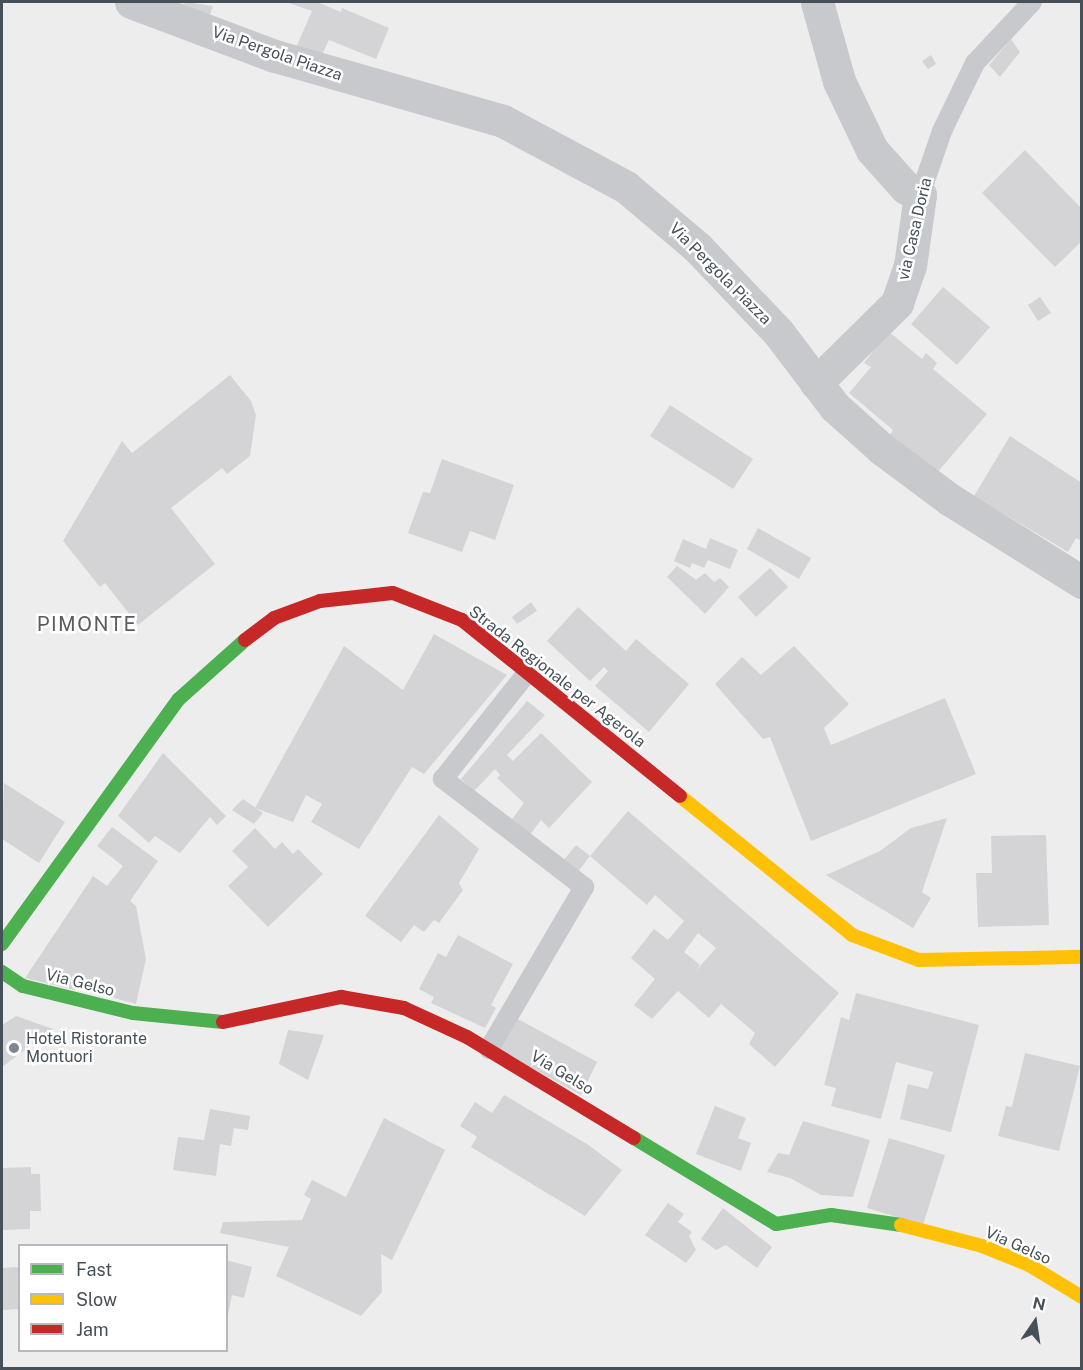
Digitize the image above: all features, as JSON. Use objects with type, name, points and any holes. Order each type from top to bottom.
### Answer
[{"type":"main road","name":"Strada Regionale per Agerola","points":[[2,944],[179,699],[226,654],[274,618],[320,601],[393,593],[462,620],[852,935],[919,960],[1082,957]]},
{"type":"main road","name":"Via Gelso","points":[[2,972],[23,986],[133,1013],[227,1022],[341,997],[404,1008],[489,1049],[776,1224],[831,1215],[884,1221],[982,1246],[1029,1265],[1082,1297]]},
{"type":"street","name":"Via Pergola Piazza","points":[[131,2],[275,56],[503,122],[626,187],[697,247],[778,332],[835,407],[882,449],[949,499],[1082,582]]},
{"type":"street","points":[[817,2],[839,81],[872,150],[906,188],[920,195]]},
{"type":"street","name":"via Casa Doria","points":[[816,382],[897,303],[910,266],[920,195]]},
{"type":"lane","name":"via Casa Doria","points":[[920,195],[942,131],[975,63],[1032,2]]},
{"type":"lane","points":[[489,1049],[584,887],[443,779],[527,673]]},
{"type":"building","points":[[185,2],[213,6],[208,20],[182,10]]},
{"type":"building","points":[[286,2],[317,2],[341,12],[342,8],[389,28],[376,59],[329,40],[320,59],[295,50],[312,11]]},
{"type":"building","points":[[1011,39],[1020,52],[1000,77],[989,65]]},
{"type":"building","points":[[931,55],[936,64],[928,69],[922,61]]},
{"type":"building","points":[[1025,150],[1082,209],[1082,241],[1055,267],[982,193]]},
{"type":"building","points":[[943,287],[990,327],[957,365],[911,324]]},
{"type":"building","points":[[1040,297],[1051,313],[1038,321],[1028,305]]},
{"type":"building","points":[[888,331],[922,359],[926,353],[937,363],[933,369],[987,414],[931,480],[885,442],[893,430],[849,393],[871,367],[864,363]]},
{"type":"building","points":[[230,375],[251,401],[256,415],[250,456],[227,474],[222,468],[171,508],[215,564],[138,625],[105,583],[100,587],[63,541],[122,441],[132,453]]},
{"type":"building","points":[[670,405],[753,459],[733,489],[650,436]]},
{"type":"building","points":[[1010,436],[1082,483],[1082,541],[1076,538],[1068,552],[974,496]]},
{"type":"building","points":[[442,459],[514,485],[495,540],[470,531],[462,552],[408,533],[423,492],[430,493]]},
{"type":"building","points":[[758,528],[811,558],[799,579],[747,549]]},
{"type":"building","points":[[710,538],[738,550],[730,569],[708,560],[704,568],[692,563],[690,568],[674,561],[683,539],[706,549]]},
{"type":"building","points":[[677,566],[696,580],[705,573],[714,582],[720,578],[729,587],[705,614],[667,577]]},
{"type":"building","points":[[770,568],[788,587],[756,617],[738,597]]},
{"type":"building","points":[[531,602],[537,611],[517,624],[512,617]]},
{"type":"building","points":[[578,607],[626,651],[636,639],[689,684],[649,732],[595,686],[608,671],[604,667],[590,681],[547,641]]},
{"type":"building","points":[[434,634],[507,675],[424,774],[412,767],[359,849],[311,822],[322,804],[306,795],[293,822],[255,808],[344,646],[403,690]]},
{"type":"building","points":[[794,646],[849,704],[824,728],[831,745],[945,698],[976,774],[811,841],[770,737],[763,739],[715,684],[742,657],[761,675]]},
{"type":"building","points":[[527,701],[545,715],[507,755],[513,761],[541,733],[592,782],[549,828],[541,820],[529,836],[510,822],[524,803],[497,778],[500,775],[495,769],[474,791],[461,779]]},
{"type":"building","points":[[163,753],[226,816],[217,825],[210,817],[180,853],[155,836],[149,843],[118,816]]},
{"type":"building","points":[[4,783],[65,822],[39,863],[2,839]]},
{"type":"building","points":[[243,799],[263,813],[254,824],[232,810]]},
{"type":"building","points":[[628,811],[839,993],[775,1067],[749,1044],[755,1033],[721,1004],[709,1018],[678,991],[652,1019],[634,1005],[655,979],[631,958],[654,929],[668,940],[684,921],[655,895],[647,905],[590,856]],"holes":[[[698,933],[716,948],[695,972],[700,965],[684,952]]]},
{"type":"building","points":[[439,815],[479,849],[459,883],[463,890],[439,923],[434,920],[424,932],[414,925],[401,942],[365,916]]},
{"type":"building","points":[[947,818],[922,892],[931,898],[913,928],[826,875],[880,851],[911,828]]},
{"type":"building","points":[[112,827],[158,861],[130,901],[136,906],[146,959],[136,1004],[100,994],[101,986],[79,978],[75,990],[25,978],[93,876],[107,886],[123,866],[97,846]]},
{"type":"building","points":[[255,828],[275,849],[282,842],[293,854],[298,849],[323,874],[268,927],[228,886],[248,867],[232,851]]},
{"type":"building","points":[[1046,835],[1049,925],[978,927],[976,873],[992,873],[991,836]]},
{"type":"building","points":[[576,845],[590,856],[577,873],[563,861]]},
{"type":"building","points":[[458,935],[513,964],[491,1005],[496,1008],[485,1028],[431,1003],[434,997],[419,989],[438,953],[446,957]]},
{"type":"building","points":[[856,993],[979,1025],[951,1132],[900,1119],[908,1084],[928,1089],[933,1072],[896,1062],[881,1119],[831,1106],[836,1088],[824,1085],[841,1017],[849,1020]]},
{"type":"building","name":"Hotel Ristorante Montuori","points":[[16,1016],[53,1029],[2,1067],[2,1025]]},
{"type":"building","points":[[518,1019],[597,1062],[581,1095],[499,1050]]},
{"type":"building","points":[[288,1030],[324,1035],[308,1080],[279,1064]]},
{"type":"building","points":[[1025,1053],[1080,1066],[1059,1151],[998,1136],[1006,1106],[1012,1107]]},
{"type":"building","points":[[504,1095],[587,1144],[622,1170],[585,1216],[471,1147],[477,1137],[460,1126],[475,1102],[492,1113]]},
{"type":"building","points":[[715,1106],[746,1118],[738,1138],[751,1143],[741,1171],[696,1154]]},
{"type":"building","points":[[210,1109],[250,1116],[248,1130],[234,1128],[231,1146],[220,1144],[216,1176],[173,1170],[178,1137],[204,1140]]},
{"type":"building","points":[[384,1118],[445,1150],[392,1260],[381,1254],[382,1292],[361,1316],[276,1276],[289,1247],[220,1233],[223,1222],[302,1220],[311,1199],[304,1195],[312,1180],[346,1197]]},
{"type":"building","points":[[803,1121],[870,1140],[853,1197],[821,1195],[790,1178],[767,1172],[778,1153],[789,1155]]},
{"type":"building","points":[[889,1138],[945,1155],[923,1225],[867,1208]]},
{"type":"building","points":[[31,1167],[31,1174],[40,1174],[41,1211],[30,1211],[30,1229],[2,1230],[2,1168]]},
{"type":"building","points":[[668,1203],[684,1214],[678,1222],[692,1232],[689,1236],[696,1250],[686,1263],[645,1235]]},
{"type":"building","points":[[723,1208],[772,1247],[757,1268],[726,1245],[716,1250],[701,1239]]},
{"type":"building","points":[[228,1261],[252,1267],[244,1298],[232,1295],[228,1315]]},
{"type":"building","points":[[18,1267],[18,1309],[2,1310],[2,1268]]},
{"type":"traffic: fast","points":[[2,944],[179,699],[245,640]]},
{"type":"traffic: fast","points":[[2,972],[23,986],[133,1013],[223,1022]]},
{"type":"traffic: fast","points":[[634,1138],[776,1224],[831,1215],[901,1225]]},
{"type":"traffic: slow","points":[[680,796],[852,935],[919,960],[1082,957]]},
{"type":"traffic: slow","points":[[901,1225],[982,1246],[1029,1265],[1082,1297]]},
{"type":"traffic: jam","points":[[245,640],[274,618],[320,601],[393,593],[462,620],[680,796]]},
{"type":"traffic: jam","points":[[223,1022],[341,997],[404,1008],[467,1037],[634,1138]]},
{"type":"place","name":"Hotel Ristorante Montuori","points":[[14,1048]]},
{"type":"district","name":"PIMONTE","points":[[87,624]]}]
